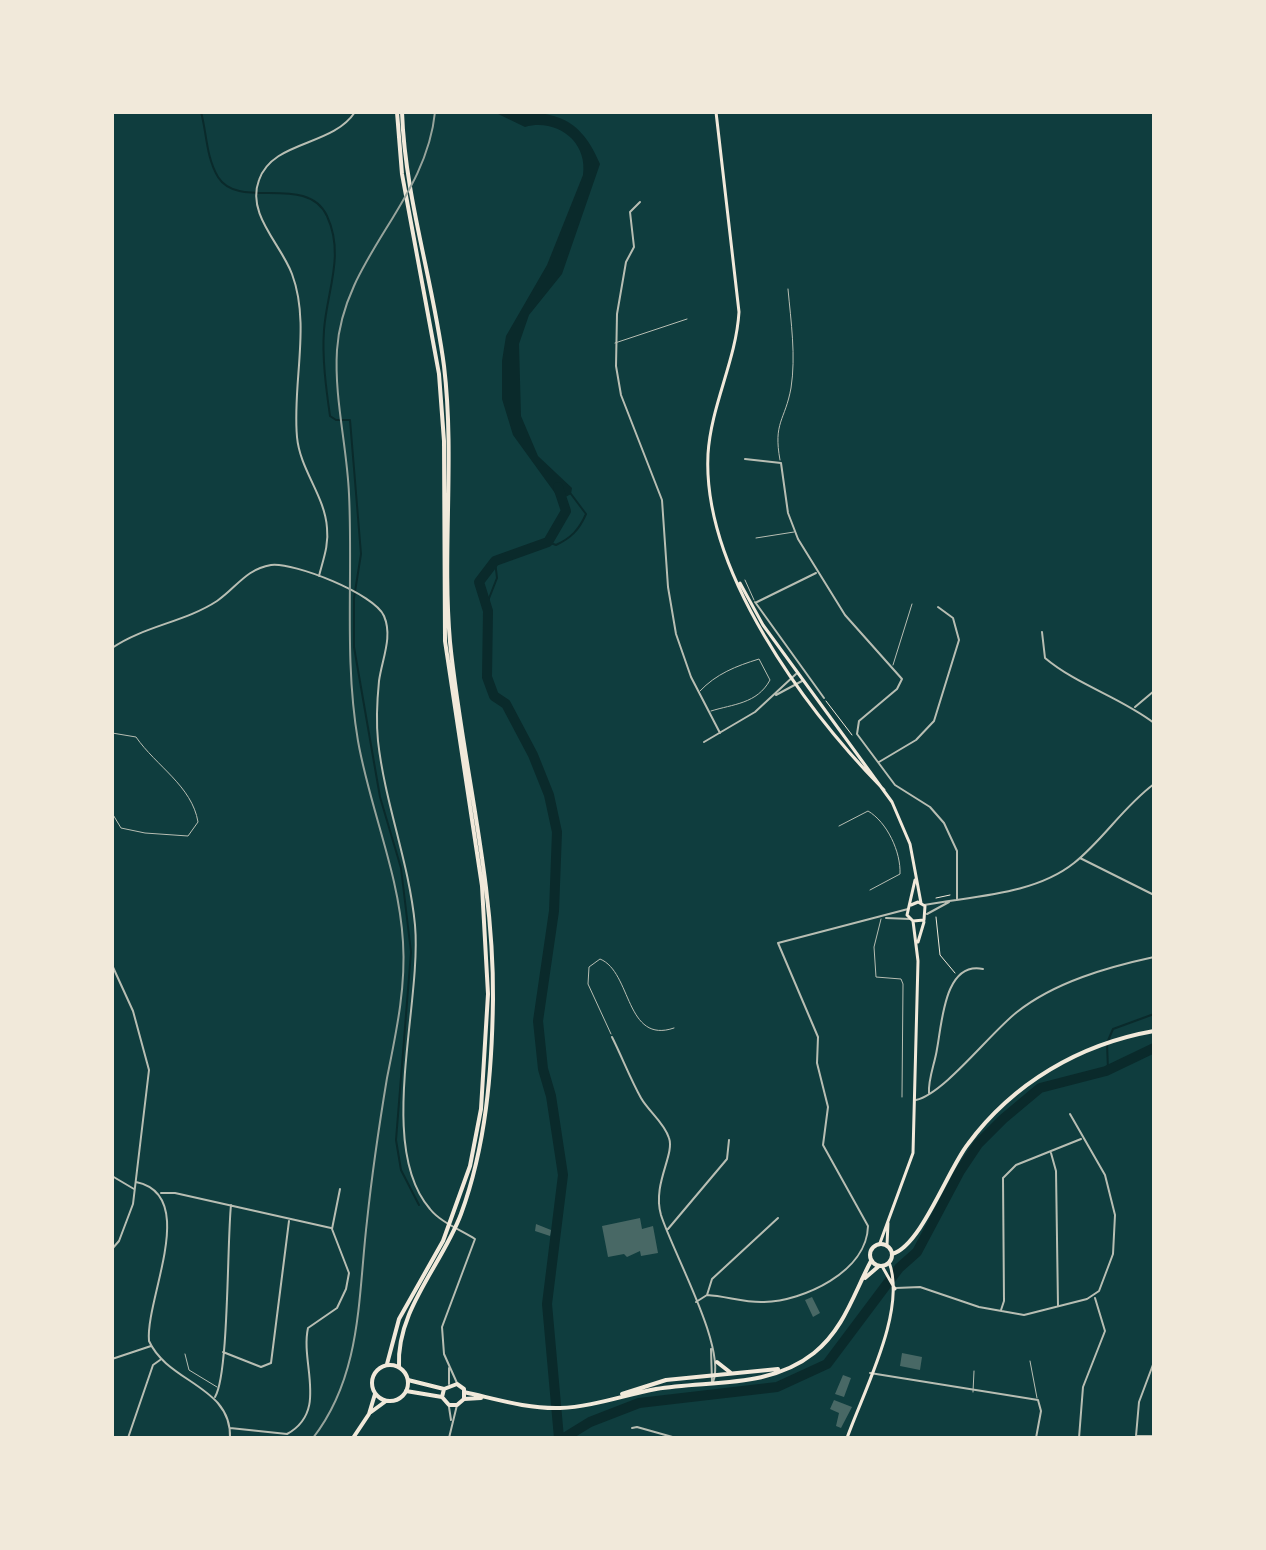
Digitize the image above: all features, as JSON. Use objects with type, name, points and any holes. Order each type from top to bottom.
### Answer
[{"type":"main road","points":[[400,112],[448,404],[450,642],[488,894],[493,954],[492,1035],[486,1111],[458,1212],[399,1337],[399,1367],[408,1380],[444,1389]]},
{"type":"main road","points":[[400,112],[402,174],[439,374],[444,441],[445,641],[482,886],[487,942],[488,994],[481,1109],[458,1212]]},
{"type":"main road","points":[[716,112],[739,312],[732,358],[710,432],[708,468],[715,510],[739,581],[791,678],[884,790]]},
{"type":"main road","points":[[752,604],[797,673],[884,790],[907,834],[915,879],[927,914],[917,945]]},
{"type":"main road","points":[[442,1397],[449,1384],[457,1384],[464,1392],[484,1397],[541,1407],[568,1407],[618,1396],[759,1378],[789,1368],[813,1354],[833,1334],[863,1279],[871,1261],[871,1249],[880,1243],[913,1153],[917,945],[909,907],[915,879]]},
{"type":"main road","points":[[909,907],[922,904]]},
{"type":"main road","points":[[911,920],[924,920]]},
{"type":"main road","points":[[847,1438],[891,1314],[895,1289],[889,1262],[892,1254],[908,1244],[967,1144],[1013,1096],[1089,1049],[1154,1031]]},
{"type":"main road","points":[[888,1223],[888,1246],[892,1254]]},
{"type":"main road","points":[[386,1401],[375,1394],[371,1384],[374,1373],[387,1364],[399,1319],[448,1237]]},
{"type":"main road","points":[[880,1243],[888,1246],[908,1244]]},
{"type":"main road","points":[[871,1261],[880,1266],[895,1289]]},
{"type":"main road","points":[[863,1279],[889,1262]]},
{"type":"main road","points":[[717,1362],[733,1375]]},
{"type":"main road","points":[[387,1364],[399,1367]]},
{"type":"main road","points":[[618,1396],[655,1382],[789,1368]]},
{"type":"main road","points":[[369,1414],[386,1401],[400,1398],[406,1391],[408,1380]]},
{"type":"main road","points":[[406,1391],[442,1397],[449,1405],[457,1405],[464,1399],[484,1397]]},
{"type":"main road","points":[[464,1392],[464,1399]]},
{"type":"main road","points":[[353,1438],[369,1414],[375,1394]]},
{"type":"street","points":[[319,577],[328,528],[304,469],[297,434],[300,310],[294,278],[261,217],[256,189],[260,176],[272,161],[334,132],[355,112]]},
{"type":"street","points":[[640,202],[630,212],[634,247],[626,262],[615,343],[621,395],[662,500],[671,613],[684,659],[720,733]]},
{"type":"street","points":[[745,459],[781,463],[794,532],[845,615],[902,679],[901,685],[859,721],[856,731],[895,785],[930,807],[944,823],[957,851],[957,900]]},
{"type":"street","points":[[112,648],[216,602],[256,569],[283,564],[369,598],[383,614],[388,630],[377,711],[378,741],[385,785],[409,883],[415,927],[415,1001],[403,1141],[416,1188],[431,1211],[475,1239],[442,1327],[442,1345],[457,1384]]},
{"type":"street","points":[[817,572],[752,604],[824,698]]},
{"type":"street","points":[[878,762],[916,740],[933,724],[959,640],[953,618],[938,607]]},
{"type":"street","points":[[1042,632],[1045,658],[1056,667],[1134,708],[1154,723]]},
{"type":"street","points":[[775,696],[797,673]]},
{"type":"street","points":[[704,742],[803,680]]},
{"type":"street","points":[[1134,708],[1154,691]]},
{"type":"street","points":[[922,904],[950,902],[1040,881],[1079,858],[1122,811],[1154,784]]},
{"type":"street","points":[[1079,858],[1154,895]]},
{"type":"street","points":[[927,914],[950,902]]},
{"type":"street","points":[[707,1295],[750,1302],[778,1301],[802,1294],[839,1275],[856,1257],[868,1231],[823,1145],[828,1107],[817,1063],[818,1037],[778,943],[883,918],[909,907]]},
{"type":"street","points":[[883,918],[911,920]]},
{"type":"street","points":[[916,1100],[930,1094],[989,1035],[1021,1009],[1088,976],[1154,957]]},
{"type":"street","points":[[112,965],[133,1011],[149,1070],[135,1190],[129,1217],[112,1249]]},
{"type":"street","points":[[930,1094],[942,1013],[957,979],[970,969],[983,969]]},
{"type":"street","points":[[612,1037],[642,1099],[669,1138],[671,1148],[659,1181],[660,1212],[717,1362],[713,1376]]},
{"type":"street","points":[[895,1289],[920,1287],[1024,1315],[1093,1296],[1106,1277],[1113,1254],[1115,1215],[1105,1175],[1070,1114]]},
{"type":"street","points":[[1000,1311],[1004,1301],[1003,1178],[1016,1165],[1082,1139]]},
{"type":"street","points":[[667,1230],[727,1159],[729,1140]]},
{"type":"street","points":[[1051,1152],[1056,1171],[1059,1307]]},
{"type":"street","points":[[112,1176],[135,1190]]},
{"type":"street","points":[[136,1182],[160,1193],[175,1193],[332,1229]]},
{"type":"street","points":[[230,1428],[287,1434],[305,1418],[312,1399],[308,1328],[337,1308],[348,1279],[332,1229],[340,1189]]},
{"type":"street","points":[[160,1193],[167,1211],[162,1272],[149,1328],[151,1346],[160,1360],[215,1397],[224,1409],[230,1438]]},
{"type":"street","points":[[215,1397],[223,1352],[231,1205]]},
{"type":"street","points":[[696,1302],[707,1295],[712,1279],[778,1218]]},
{"type":"street","points":[[223,1352],[261,1367],[271,1363],[289,1221]]},
{"type":"street","points":[[1079,1438],[1083,1387],[1105,1331],[1093,1296]]},
{"type":"street","points":[[112,1359],[151,1346]]},
{"type":"street","points":[[712,1347],[713,1383]]},
{"type":"street","points":[[128,1438],[153,1365],[160,1360]]},
{"type":"street","points":[[1154,1362],[1141,1394],[1136,1437],[1154,1436]]},
{"type":"street","points":[[449,1367],[449,1384]]},
{"type":"street","points":[[870,1373],[973,1392],[1038,1400],[1041,1411],[1036,1438]]},
{"type":"street","points":[[449,1405],[449,1438]]},
{"type":"street","points":[[451,1421],[457,1405]]},
{"type":"street","points":[[632,1428],[676,1438]]},
{"type":"street","points":[[657,1438],[659,1433]]},
{"type":"lane","points":[[781,463],[777,426],[790,390],[793,362],[788,289]]},
{"type":"lane","points":[[615,343],[687,319]]},
{"type":"lane","points":[[756,538],[794,532]]},
{"type":"lane","points":[[745,580],[752,604]]},
{"type":"lane","points":[[892,668],[912,604]]},
{"type":"lane","points":[[698,693],[713,678],[757,659],[769,673],[769,682],[755,697],[732,708],[709,712]]},
{"type":"lane","points":[[112,733],[129,733],[136,737],[152,760],[188,794],[198,822],[188,836],[170,836],[121,828],[112,813]]},
{"type":"lane","points":[[839,826],[868,811],[879,819],[892,840],[900,874],[870,890]]},
{"type":"lane","points":[[883,918],[874,947],[876,977],[901,979],[903,984],[902,1097]]},
{"type":"lane","points":[[612,1037],[587,979],[589,967],[600,959],[617,975],[640,1022],[658,1030],[674,1028]]},
{"type":"lane","points":[[185,1354],[189,1370],[219,1388]]},
{"type":"lane","points":[[1030,1361],[1038,1400]]},
{"type":"lane","points":[[973,1392],[974,1371]]},
{"type":"path","points":[[824,698],[856,739]]},
{"type":"path","points":[[935,903],[934,898],[957,894]]},
{"type":"path","points":[[936,910],[940,955],[952,967],[957,979]]},
{"type":"water","points":[[494,112],[530,112],[558,117],[581,133],[600,164],[562,274],[529,315],[519,344],[521,416],[538,456],[572,488],[571,494],[560,500],[513,435],[502,399],[502,361],[506,336],[547,265],[583,175],[583,163],[575,142],[558,129],[537,125],[525,127]]},
{"type":"building","points":[[640,1218],[642,1229],[653,1226],[658,1253],[641,1256],[640,1251],[627,1257],[624,1254],[608,1257],[602,1226]]},
{"type":"building","points":[[536,1224],[551,1230],[550,1236],[535,1231]]},
{"type":"building","points":[[812,1297],[820,1313],[813,1317],[805,1300]]},
{"type":"building","points":[[902,1353],[922,1357],[920,1370],[900,1366]]},
{"type":"building","points":[[843,1375],[851,1378],[844,1397],[835,1394]]},
{"type":"building","points":[[834,1400],[852,1407],[841,1428],[836,1426],[839,1413],[830,1409]]},
{"type":"waterway","points":[[201,112],[211,162],[218,177],[228,187],[256,193],[289,194],[317,203],[327,216],[335,245],[324,330],[325,373],[330,416],[336,420],[350,420],[361,554],[354,598],[354,647],[380,797],[401,868],[411,952],[396,1140],[401,1170],[419,1205]]},
{"type":"waterway","points":[[558,487],[566,511],[548,542],[495,561],[479,582],[488,611],[487,677],[494,696],[506,704],[533,755],[549,795],[557,832],[554,911],[538,1021],[543,1069],[551,1096],[563,1175],[547,1304],[559,1438]]},
{"type":"waterway","points":[[548,542],[556,545],[566,539],[586,514],[571,494]]},
{"type":"waterway","points":[[486,606],[497,578],[495,561]]},
{"type":"waterway","points":[[1108,1070],[1107,1043],[1113,1029],[1154,1014]]},
{"type":"waterway","points":[[564,1438],[590,1422],[639,1403],[777,1387],[827,1364],[899,1268],[917,1252],[960,1171],[978,1144],[1003,1119],[1040,1088],[1106,1071],[1154,1048]]},
{"type":"railway","points":[[313,1438],[341,1388],[355,1334],[371,1186],[400,1010],[404,959],[396,891],[363,766],[354,710],[350,649],[349,494],[337,386],[337,350],[343,317],[354,287],[417,175],[435,112]]}]
